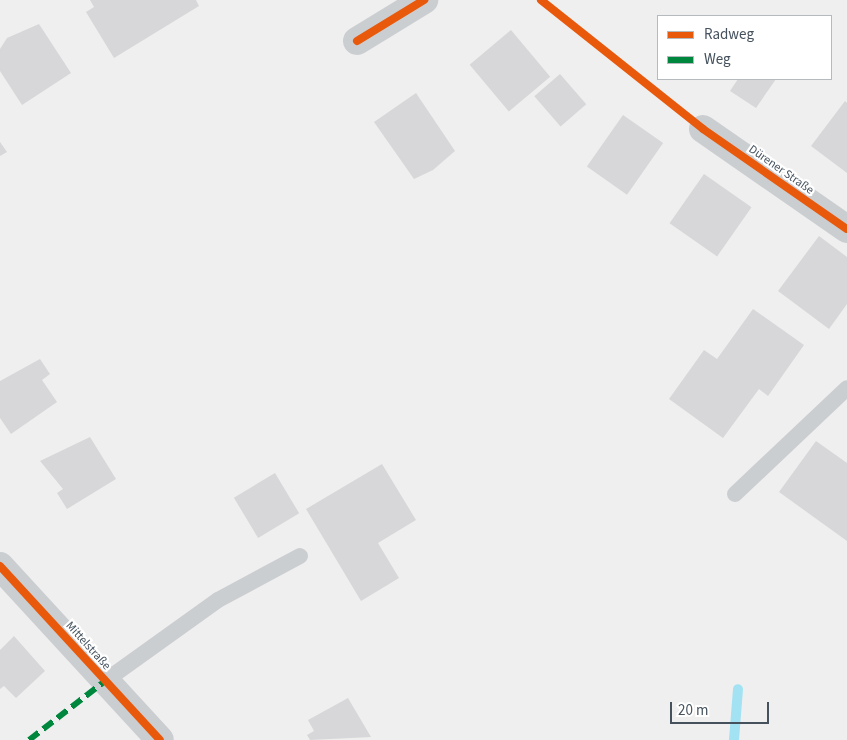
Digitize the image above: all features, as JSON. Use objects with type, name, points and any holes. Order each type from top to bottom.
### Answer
[{"type":"street","points":[[357,41],[424,0]]},
{"type":"street","name":"Dürener Straße","points":[[703,129],[847,230]]},
{"type":"street","name":"Mittelstraße","points":[[0,566],[160,740]]},
{"type":"lane","points":[[735,494],[847,388]]},
{"type":"lane","points":[[104,681],[218,600],[300,556]]},
{"type":"building","points":[[90,0],[196,0],[199,6],[114,58],[86,12],[94,7]]},
{"type":"building","points":[[39,24],[71,73],[22,105],[0,71],[0,49],[7,38]]},
{"type":"building","points":[[511,30],[550,77],[509,111],[470,65]]},
{"type":"building","points":[[560,74],[586,104],[561,126],[534,96]]},
{"type":"building","points":[[737,80],[775,80],[756,108],[730,91]]},
{"type":"building","points":[[416,93],[455,151],[433,170],[414,179],[374,122]]},
{"type":"building","points":[[845,101],[847,103],[847,173],[811,146]]},
{"type":"building","points":[[623,115],[663,143],[627,195],[587,167]]},
{"type":"building","points":[[0,142],[7,152],[0,156]]},
{"type":"building","points":[[704,174],[752,207],[717,256],[670,223]]},
{"type":"building","points":[[819,236],[847,257],[847,304],[829,329],[778,291]]},
{"type":"building","points":[[753,309],[804,345],[768,396],[759,389],[723,438],[669,399],[704,350],[717,359]]},
{"type":"building","points":[[40,359],[50,374],[42,380],[57,402],[11,434],[0,418],[0,381]]},
{"type":"building","points":[[90,437],[116,479],[67,509],[57,493],[63,489],[40,461]]},
{"type":"building","points":[[816,441],[847,463],[847,541],[779,492]]},
{"type":"building","points":[[382,464],[416,520],[378,543],[399,578],[361,601],[306,509]]},
{"type":"building","points":[[275,473],[299,513],[258,538],[234,498]]},
{"type":"building","points":[[14,636],[45,671],[16,698],[4,686],[0,689],[0,650]]},
{"type":"building","points":[[348,698],[371,737],[310,740],[307,735],[314,731],[308,720]]},
{"type":"waterway","points":[[734,740],[738,689]]},
{"type":"marked path","points":[[29,740],[105,681]]},
{"type":"cycle path","points":[[357,41],[424,0]]},
{"type":"cycle path","points":[[541,0],[703,129],[847,229]]},
{"type":"cycle path","points":[[0,566],[160,740]]}]
